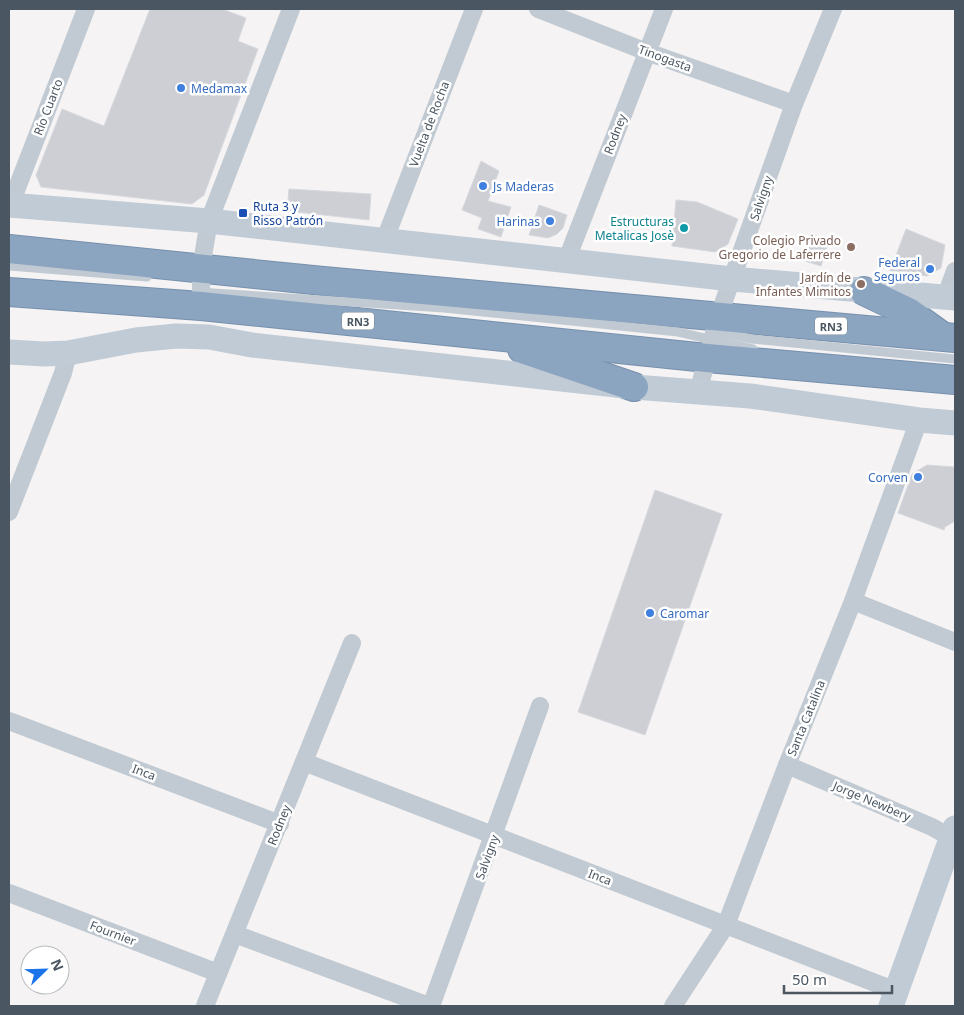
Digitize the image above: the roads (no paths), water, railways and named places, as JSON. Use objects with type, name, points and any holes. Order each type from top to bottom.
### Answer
[{"type":"highway","name":"RN3","points":[[9,249],[200,286],[478,333],[713,336],[951,345]]},
{"type":"highway","name":"RN3","points":[[9,292],[200,286],[713,336],[955,380]]},
{"type":"highway","points":[[864,291],[910,313],[951,345]]},
{"type":"highway","points":[[478,333],[634,387]]},
{"type":"street","name":"Río Cuarto","points":[[10,205],[86,9]]},
{"type":"street","points":[[200,286],[209,221],[291,9]]},
{"type":"street","name":"Vuelta de Rocha","points":[[385,239],[474,9]]},
{"type":"street","name":"Tinogasta","points":[[538,9],[647,52],[794,104]]},
{"type":"street","name":"Rodney","points":[[568,259],[664,9]]},
{"type":"street","name":"Salvigny","points":[[698,392],[713,336],[732,279],[794,104],[833,9]]},
{"type":"street","points":[[10,205],[209,221],[568,259],[732,279],[950,298],[955,271]]},
{"type":"street","points":[[9,352],[68,353],[156,337],[209,337],[243,344],[634,387],[750,396],[919,420],[955,423]]},
{"type":"street","points":[[9,512],[63,373],[68,353]]},
{"type":"street","name":"Santa Catalina","points":[[673,1006],[726,925],[787,765],[853,602],[919,420]]},
{"type":"street","points":[[853,602],[955,642]]},
{"type":"street","name":"Rodney","points":[[205,1006],[352,643]]},
{"type":"street","name":"Salvigny","points":[[430,1006],[495,836],[540,706]]},
{"type":"street","name":"Inca","points":[[9,721],[280,824]]},
{"type":"street","name":"Inca","points":[[304,762],[726,925],[893,998]]},
{"type":"street","name":"Jorge Newbery","points":[[787,765],[954,835]]},
{"type":"street","points":[[893,998],[954,835]]},
{"type":"street","name":"Fournier","points":[[9,893],[218,973]]},
{"type":"street","points":[[235,934],[430,1006]]},
{"type":"lane","points":[[9,266],[153,277]]},
{"type":"lane","points":[[240,285],[390,298]]},
{"type":"lane","points":[[200,286],[450,301],[689,325],[713,336],[760,350]]},
{"type":"lane","points":[[838,358],[955,369]]},
{"type":"place","name":"Medamax","points":[[181,88]]},
{"type":"place","name":"Js Maderas","points":[[483,186]]},
{"type":"place","name":"Ruta 3 y Risso Patrón","points":[[243,213]]},
{"type":"place","name":"Harinas","points":[[550,221]]},
{"type":"place","name":"Estructuras Metalicas Josè","points":[[684,228]]},
{"type":"place","name":"Colegio Privado Gregorio de Laferrere","points":[[851,247]]},
{"type":"place","name":"Federal Seguros","points":[[930,269]]},
{"type":"place","name":"Jardín de Infantes Mimitos","points":[[861,284]]},
{"type":"place","name":"Corven","points":[[918,477]]},
{"type":"place","name":"Caromar","points":[[650,613]]}]
